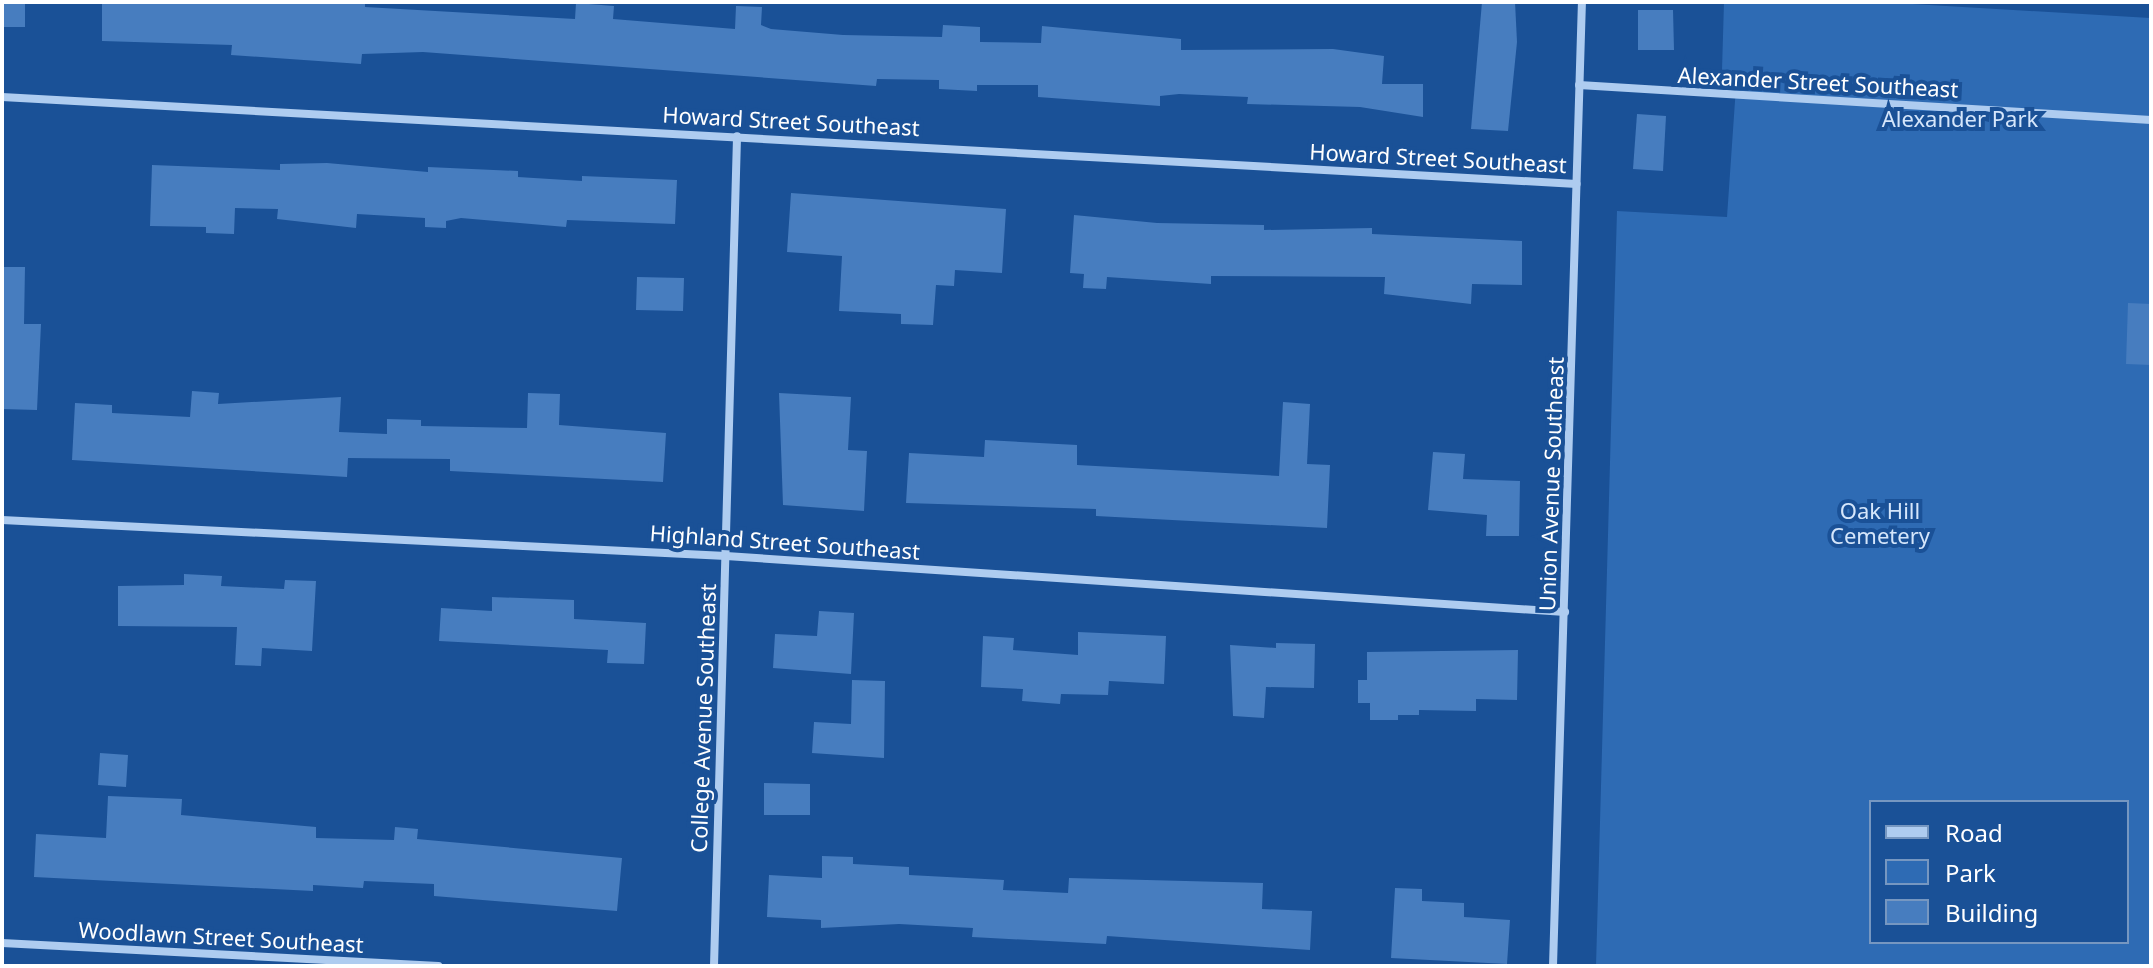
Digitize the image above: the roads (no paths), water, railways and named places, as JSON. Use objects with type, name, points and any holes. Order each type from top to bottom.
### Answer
[{"type":"street","name":"Union Avenue Southeast","points":[[1553,966],[1582,2]]},
{"type":"street","name":"Alexander Street Southeast","points":[[1579,85],[2151,120]]},
{"type":"street","name":"Howard Street Southeast","points":[[2,97],[1577,184]]},
{"type":"street","name":"College Avenue Southeast","points":[[714,966],[737,136]]},
{"type":"street","name":"Highland Street Southeast","points":[[2,520],[726,556],[1565,612]]},
{"type":"street","name":"Woodlawn Street Southeast","points":[[2,943],[438,966]]},
{"type":"park label","name":"Alexander Park","points":[[1960,119]]},
{"type":"park label","name":"Oak Hill Cemetery","points":[[1880,522]]}]
